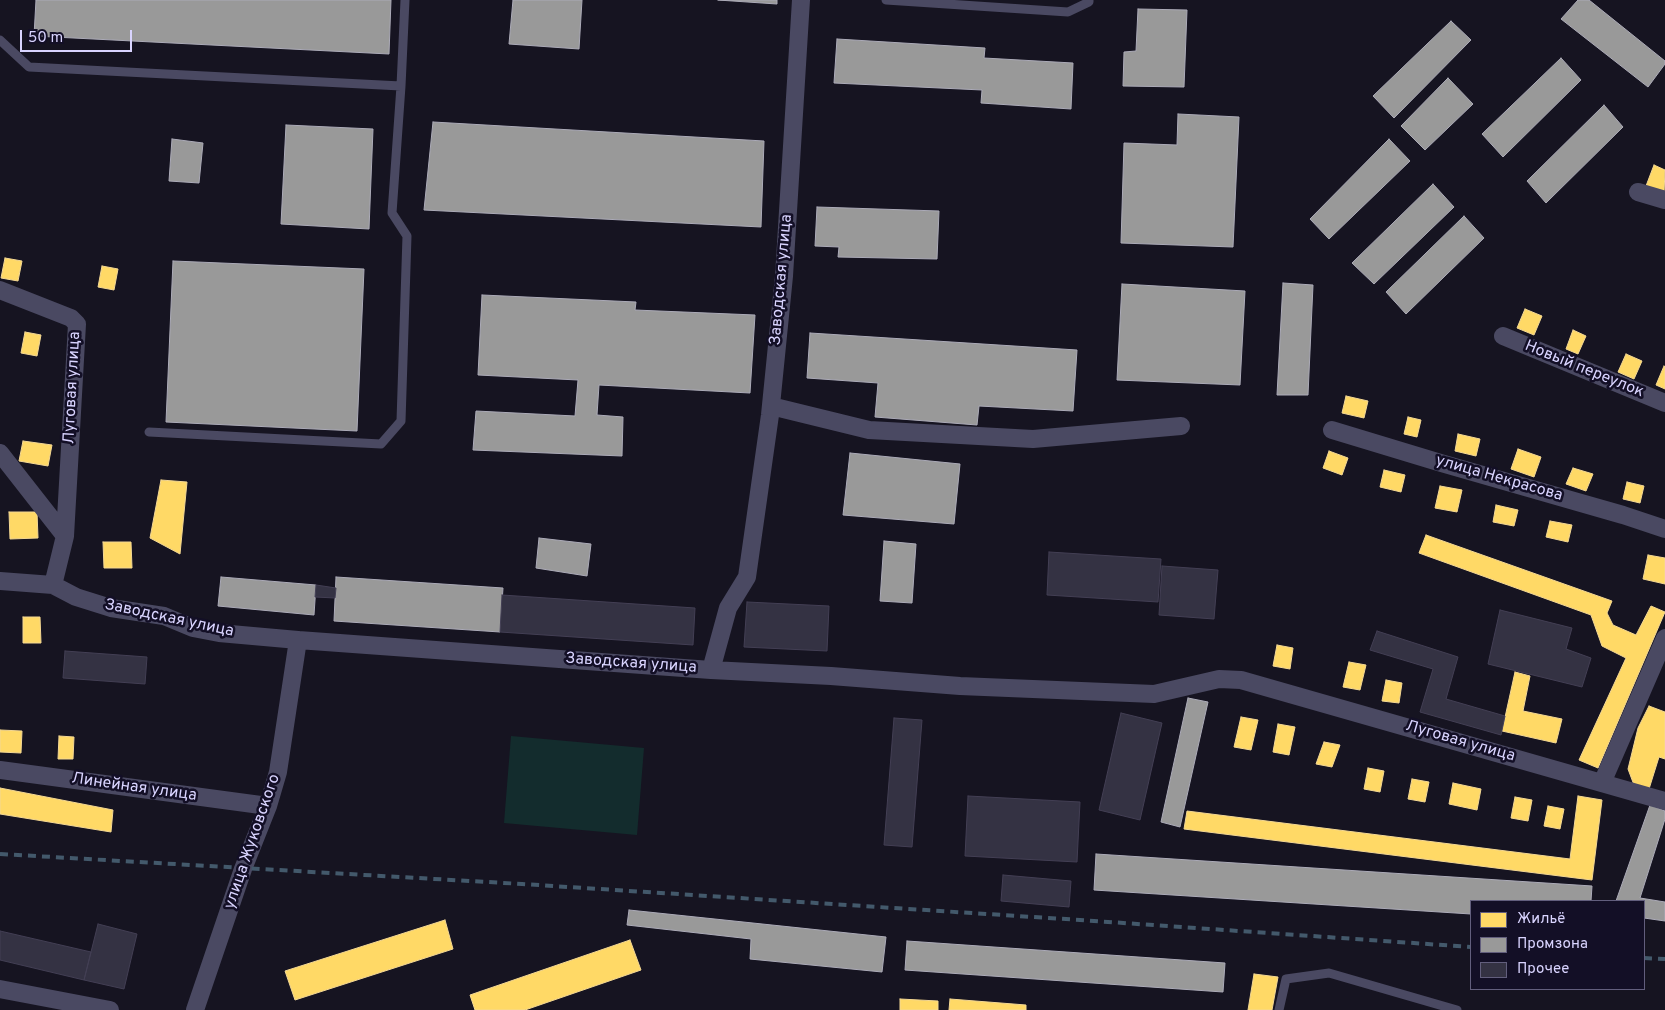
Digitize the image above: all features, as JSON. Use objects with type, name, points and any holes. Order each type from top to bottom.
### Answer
[{"type":"street","name":"Заводская улица","points":[[0,581],[53,585],[76,597],[111,608],[164,616],[193,628],[219,633],[710,670],[728,608],[747,577],[771,406],[784,276],[801,0]]},
{"type":"street","points":[[1638,192],[1665,200]]},
{"type":"street","name":"Луговая улица","points":[[0,290],[70,318],[77,324],[64,536]]},
{"type":"street","name":"Новый переулок","points":[[1503,336],[1665,403]]},
{"type":"street","points":[[771,406],[869,430],[1033,439],[1181,426]]},
{"type":"street","name":"улица Некрасова","points":[[1332,430],[1665,529]]},
{"type":"street","points":[[0,453],[64,536],[53,585]]},
{"type":"street","points":[[1602,782],[1665,638]]},
{"type":"street","name":"улица Жуковского","points":[[195,1010],[243,869],[268,806],[278,772],[298,640]]},
{"type":"street","name":"Луговая улица","points":[[710,670],[831,676],[960,686],[1154,694],[1219,679],[1254,683],[1665,801]]},
{"type":"street","name":"Линейная улица","points":[[0,770],[268,806]]},
{"type":"street","points":[[0,989],[110,1010]]},
{"type":"lane","points":[[149,432],[381,444],[401,421],[407,236],[392,213],[405,0]]},
{"type":"lane","points":[[886,0],[1068,12],[1089,2],[1089,0]]},
{"type":"lane","points":[[0,40],[29,66],[401,86]]},
{"type":"lane","points":[[1279,1010],[1286,980],[1329,973],[1457,1010]]},
{"type":"green space","points":[[511,736],[644,748],[637,835],[504,823]]},
{"type":"building: Жильё","points":[[1654,165],[1665,170],[1664,193],[1646,186]]},
{"type":"building: Жильё","points":[[5,258],[22,261],[18,281],[1,278]]},
{"type":"building: Жильё","points":[[102,266],[118,269],[114,290],[98,287]]},
{"type":"building: Жильё","points":[[1525,309],[1542,316],[1534,335],[1517,328]]},
{"type":"building: Жильё","points":[[1573,330],[1586,336],[1578,354],[1566,349]]},
{"type":"building: Жильё","points":[[25,332],[41,335],[37,356],[21,353]]},
{"type":"building: Жильё","points":[[1626,354],[1642,361],[1634,379],[1618,372]]},
{"type":"building: Жильё","points":[[1665,367],[1665,389],[1656,385]]},
{"type":"building: Жильё","points":[[1346,396],[1368,401],[1364,418],[1342,413]]},
{"type":"building: Жильё","points":[[1408,417],[1421,420],[1417,437],[1404,434]]},
{"type":"building: Жильё","points":[[1458,434],[1480,439],[1476,456],[1455,451]]},
{"type":"building: Жильё","points":[[23,441],[52,445],[48,466],[19,461]]},
{"type":"building: Жильё","points":[[1518,449],[1541,457],[1534,477],[1511,469]]},
{"type":"building: Жильё","points":[[1329,451],[1348,458],[1342,475],[1323,468]]},
{"type":"building: Жильё","points":[[1573,468],[1593,474],[1586,491],[1566,484]]},
{"type":"building: Жильё","points":[[1384,470],[1405,475],[1401,492],[1380,487]]},
{"type":"building: Жильё","points":[[161,480],[187,482],[180,554],[150,538]]},
{"type":"building: Жильё","points":[[1627,482],[1644,486],[1640,503],[1623,499]]},
{"type":"building: Жильё","points":[[1440,486],[1462,490],[1457,512],[1435,508]]},
{"type":"building: Жильё","points":[[1496,505],[1518,510],[1514,526],[1493,522]]},
{"type":"building: Жильё","points":[[9,512],[37,512],[38,538],[10,539]]},
{"type":"building: Жильё","points":[[1550,521],[1572,525],[1568,542],[1546,537]]},
{"type":"building: Жильё","points":[[1426,535],[1612,601],[1607,613],[1613,625],[1636,635],[1651,606],[1665,612],[1598,768],[1579,760],[1626,658],[1602,646],[1591,615],[1419,553]]},
{"type":"building: Жильё","points":[[103,542],[131,542],[132,568],[104,568]]},
{"type":"building: Жильё","points":[[1648,555],[1665,558],[1665,584],[1643,579]]},
{"type":"building: Жильё","points":[[23,617],[40,617],[41,643],[23,643]]},
{"type":"building: Жильё","points":[[1277,645],[1293,648],[1290,669],[1273,666]]},
{"type":"building: Жильё","points":[[1349,662],[1366,665],[1360,690],[1343,687]]},
{"type":"building: Жильё","points":[[1515,672],[1530,676],[1523,711],[1562,719],[1556,743],[1502,731]]},
{"type":"building: Жильё","points":[[1386,680],[1402,683],[1399,703],[1382,701]]},
{"type":"building: Жильё","points":[[1649,706],[1665,712],[1665,759],[1659,757],[1649,789],[1634,785],[1628,769],[1638,728]]},
{"type":"building: Жильё","points":[[1241,717],[1258,720],[1251,750],[1234,747]]},
{"type":"building: Жильё","points":[[1278,724],[1295,727],[1289,755],[1273,752]]},
{"type":"building: Жильё","points":[[0,730],[22,731],[21,753],[0,752]]},
{"type":"building: Жильё","points":[[59,736],[74,737],[73,759],[58,759]]},
{"type":"building: Жильё","points":[[1324,742],[1340,745],[1332,767],[1316,764]]},
{"type":"building: Жильё","points":[[1368,768],[1384,771],[1380,792],[1364,789]]},
{"type":"building: Жильё","points":[[1412,779],[1429,782],[1425,802],[1408,799]]},
{"type":"building: Жильё","points":[[1453,783],[1481,789],[1477,810],[1449,804]]},
{"type":"building: Жильё","points":[[0,788],[113,810],[111,832],[0,814]]},
{"type":"building: Жильё","points":[[1578,796],[1602,800],[1592,880],[1184,829],[1187,811],[1570,859]]},
{"type":"building: Жильё","points":[[1515,797],[1532,800],[1528,821],[1511,818]]},
{"type":"building: Жильё","points":[[1548,806],[1564,809],[1560,829],[1544,826]]},
{"type":"building: Жильё","points":[[445,920],[453,949],[295,1000],[285,971]]},
{"type":"building: Жильё","points":[[630,940],[641,970],[525,1010],[475,1010],[470,995]]},
{"type":"building: Жильё","points":[[1254,974],[1278,977],[1272,1010],[1248,1010]]},
{"type":"building: Жильё","points":[[900,999],[938,1001],[938,1010],[900,1010]]},
{"type":"building: Жильё","points":[[950,999],[1026,1005],[1026,1010],[949,1010]]},
{"type":"building: Промзона","points":[[36,0],[391,0],[389,54],[34,36]]},
{"type":"building: Промзона","points":[[513,0],[582,0],[579,49],[509,44]]},
{"type":"building: Промзона","points":[[718,0],[777,0],[777,4]]},
{"type":"building: Промзона","points":[[1578,0],[1589,0],[1665,61],[1665,64],[1648,87],[1561,19]]},
{"type":"building: Промзона","points":[[1138,9],[1187,10],[1184,87],[1123,86],[1124,52],[1136,51]]},
{"type":"building: Промзона","points":[[1451,21],[1471,40],[1394,118],[1373,96]]},
{"type":"building: Промзона","points":[[837,39],[985,48],[984,58],[1073,63],[1071,109],[981,103],[982,90],[834,83]]},
{"type":"building: Промзона","points":[[1561,58],[1581,80],[1503,157],[1482,134]]},
{"type":"building: Промзона","points":[[1448,78],[1473,104],[1425,150],[1401,126]]},
{"type":"building: Промзона","points":[[1604,105],[1623,127],[1546,203],[1527,181]]},
{"type":"building: Промзона","points":[[1178,114],[1239,117],[1233,247],[1121,243],[1124,143],[1177,145]]},
{"type":"building: Промзона","points":[[433,122],[764,141],[761,227],[424,210]]},
{"type":"building: Промзона","points":[[286,125],[373,129],[369,229],[281,224]]},
{"type":"building: Промзона","points":[[172,139],[203,143],[199,183],[169,181]]},
{"type":"building: Промзона","points":[[1389,139],[1410,161],[1329,239],[1310,219]]},
{"type":"building: Промзона","points":[[1433,184],[1454,207],[1374,284],[1352,263]]},
{"type":"building: Промзона","points":[[817,207],[939,211],[937,259],[838,257],[839,247],[815,246]]},
{"type":"building: Промзона","points":[[1464,216],[1484,238],[1406,314],[1386,292]]},
{"type":"building: Промзона","points":[[173,261],[364,269],[357,431],[166,422]]},
{"type":"building: Промзона","points":[[1283,283],[1313,285],[1308,395],[1277,395]]},
{"type":"building: Промзона","points":[[1122,284],[1245,291],[1240,385],[1117,380]]},
{"type":"building: Промзона","points":[[482,295],[636,302],[635,310],[755,315],[750,393],[599,385],[597,415],[623,417],[622,456],[473,450],[476,411],[575,416],[578,380],[478,375]]},
{"type":"building: Промзона","points":[[810,333],[1077,350],[1073,411],[979,406],[977,425],[875,417],[878,383],[807,378]]},
{"type":"building: Промзона","points":[[850,453],[960,464],[954,524],[843,515]]},
{"type":"building: Промзона","points":[[539,538],[591,544],[587,576],[536,568]]},
{"type":"building: Промзона","points":[[884,541],[916,544],[912,603],[880,601]]},
{"type":"building: Промзона","points":[[221,577],[316,585],[314,615],[218,606]]},
{"type":"building: Промзона","points":[[336,577],[503,588],[500,632],[334,621]]},
{"type":"building: Промзона","points":[[1188,698],[1208,702],[1180,827],[1161,822]]},
{"type":"building: Промзона","points":[[1650,805],[1665,811],[1665,819],[1640,898],[1665,902],[1665,921],[1645,918],[1645,900],[1616,900]]},
{"type":"building: Промзона","points":[[1096,854],[1592,886],[1591,900],[1470,900],[1470,914],[1094,890]]},
{"type":"building: Промзона","points":[[629,910],[886,937],[882,972],[750,959],[751,939],[627,925]]},
{"type":"building: Промзона","points":[[907,941],[1225,963],[1223,992],[905,970]]},
{"type":"building: Прочее","points":[[1049,552],[1161,559],[1158,602],[1047,595]]},
{"type":"building: Прочее","points":[[1162,566],[1218,570],[1214,619],[1159,615]]},
{"type":"building: Прочее","points":[[316,585],[336,588],[335,598],[315,597]]},
{"type":"building: Прочее","points":[[502,595],[695,608],[693,645],[500,632]]},
{"type":"building: Прочее","points":[[747,602],[829,606],[827,651],[744,647]]},
{"type":"building: Прочее","points":[[1500,610],[1572,628],[1566,649],[1591,658],[1582,687],[1488,664]]},
{"type":"building: Прочее","points":[[1377,631],[1458,657],[1446,699],[1505,716],[1501,735],[1420,712],[1433,669],[1370,650]]},
{"type":"building: Прочее","points":[[65,651],[147,657],[145,684],[63,678]]},
{"type":"building: Прочее","points":[[1121,713],[1162,723],[1140,820],[1099,810]]},
{"type":"building: Прочее","points":[[894,718],[922,720],[912,847],[884,845]]},
{"type":"building: Прочее","points":[[968,796],[1080,802],[1077,862],[965,856]]},
{"type":"building: Прочее","points":[[1003,875],[1071,881],[1069,907],[1001,901]]},
{"type":"building: Прочее","points":[[98,924],[137,934],[124,989],[84,980]]},
{"type":"building: Прочее","points":[[0,931],[91,952],[84,980],[0,960]]},
{"type":"railway","points":[[0,854],[522,884],[1470,947]]},
{"type":"railway","points":[[1645,958],[1665,959]]}]
